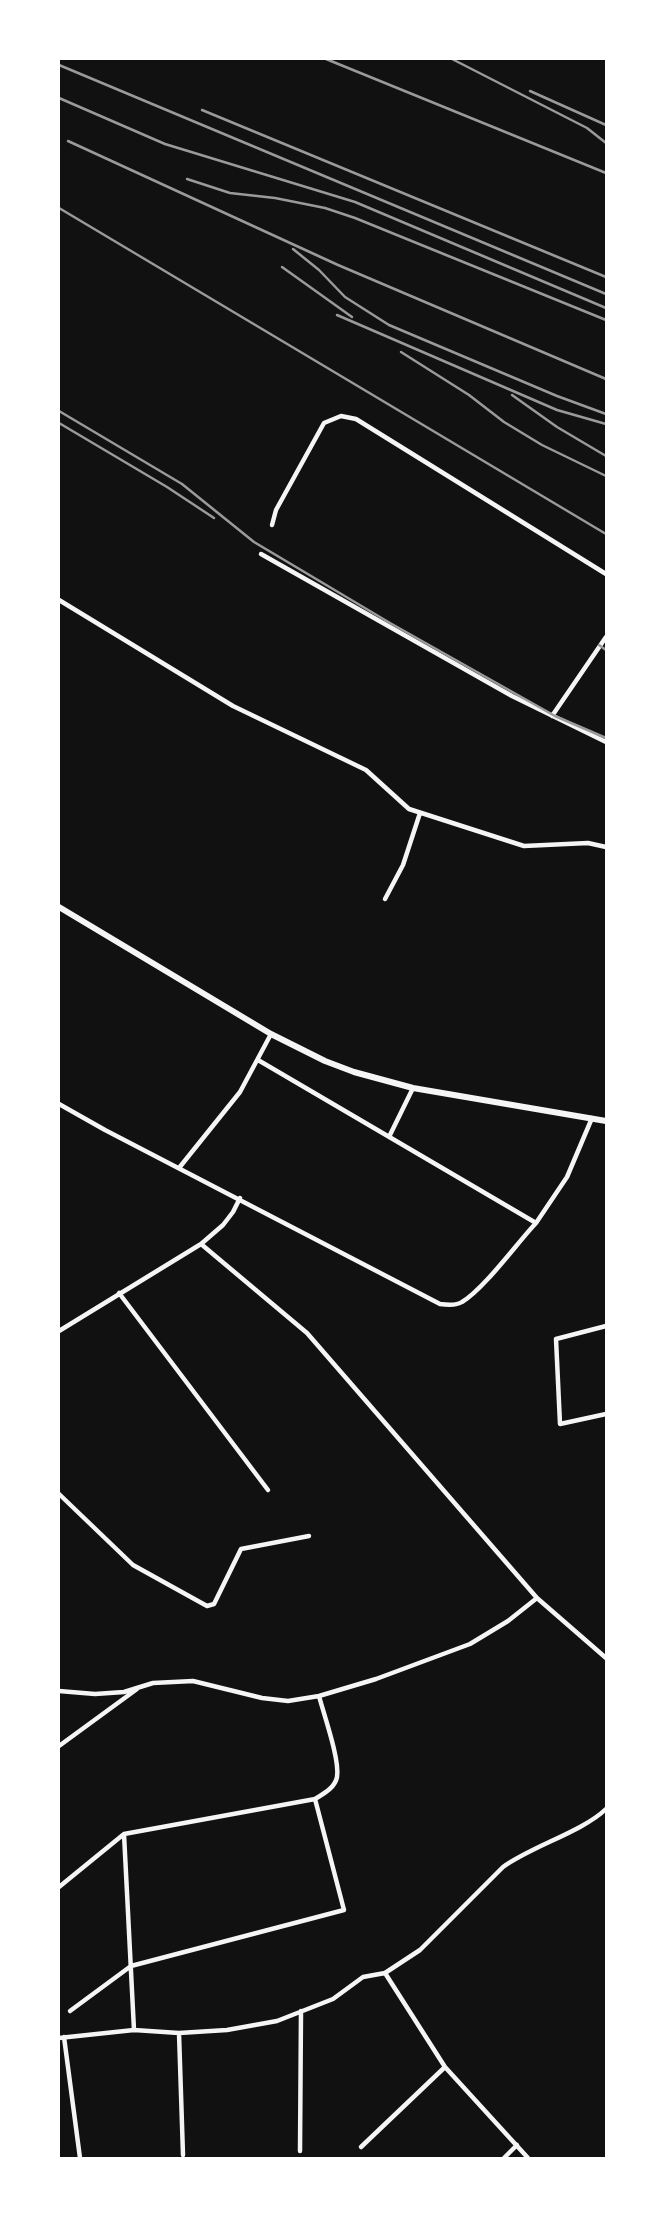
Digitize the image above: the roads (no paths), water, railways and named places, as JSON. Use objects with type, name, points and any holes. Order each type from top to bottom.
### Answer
[{"type":"main road","points":[[59,907],[272,1034],[332,1064],[413,1088],[606,1121]]},
{"type":"street","points":[[272,525],[276,510],[324,423],[341,416],[356,419],[606,574]]},
{"type":"street","points":[[261,554],[512,696],[606,742]]},
{"type":"street","points":[[59,600],[234,706],[366,770],[409,809],[524,846],[588,843],[606,847]]},
{"type":"street","points":[[552,716],[606,637]]},
{"type":"street","points":[[385,899],[403,865],[420,813]]},
{"type":"street","points":[[179,1168],[240,1092],[272,1034]]},
{"type":"street","points":[[258,1060],[536,1223]]},
{"type":"street","points":[[389,1137],[413,1088]]},
{"type":"street","points":[[59,1104],[104,1130],[240,1198],[440,1304],[450,1306],[462,1303],[482,1285],[536,1223],[567,1177],[592,1118]]},
{"type":"street","points":[[59,1331],[201,1244],[224,1225],[240,1198]]},
{"type":"street","points":[[201,1244],[307,1333],[538,1598],[606,1658]]},
{"type":"street","points":[[119,1293],[268,1490]]},
{"type":"street","points":[[606,1326],[556,1339],[560,1424],[606,1414]]},
{"type":"street","points":[[59,1494],[133,1565],[207,1606],[214,1604],[241,1549],[309,1536]]},
{"type":"street","points":[[59,1691],[94,1694],[124,1692],[153,1683],[193,1681],[262,1698],[288,1701],[319,1696],[376,1680],[470,1644],[508,1621],[538,1598]]},
{"type":"street","points":[[59,1746],[140,1687]]},
{"type":"street","points":[[59,1887],[124,1834],[315,1799],[329,1790],[337,1779],[337,1764],[319,1696]]},
{"type":"street","points":[[70,2011],[131,1966],[344,1910],[315,1799]]},
{"type":"street","points":[[80,2158],[62,2037],[134,2030],[179,2033],[228,2030],[277,2021],[301,2012],[332,1999],[364,1977],[385,1973],[420,1950],[503,1867],[517,1857],[576,1828],[606,1809]]},
{"type":"street","points":[[124,1834],[134,2030]]},
{"type":"street","points":[[385,1973],[445,2067],[528,2158]]},
{"type":"street","points":[[300,2151],[301,2012]]},
{"type":"street","points":[[179,2033],[183,2155]]},
{"type":"street","points":[[361,2147],[445,2067]]},
{"type":"street","points":[[504,2158],[516,2146]]},
{"type":"railway","points":[[326,59],[606,173]]},
{"type":"railway","points":[[452,59],[587,128],[606,143]]},
{"type":"railway","points":[[59,65],[606,294]]},
{"type":"railway","points":[[530,91],[606,125]]},
{"type":"railway","points":[[59,98],[165,144],[355,202],[606,308]]},
{"type":"railway","points":[[202,110],[606,277]]},
{"type":"railway","points":[[68,141],[338,265],[606,379]]},
{"type":"railway","points":[[187,179],[230,193],[275,198],[325,208],[355,218],[606,320]]},
{"type":"railway","points":[[59,208],[606,534]]},
{"type":"railway","points":[[293,249],[319,270],[345,297],[389,325],[557,396],[606,414]]},
{"type":"railway","points":[[282,267],[352,317]]},
{"type":"railway","points":[[337,315],[557,410],[606,424]]},
{"type":"railway","points":[[401,352],[469,395],[504,422],[542,445],[606,476]]},
{"type":"railway","points":[[512,395],[557,427],[606,456]]},
{"type":"railway","points":[[59,411],[182,484],[254,542],[390,623],[555,716],[606,738]]},
{"type":"railway","points":[[59,423],[167,487],[214,518]]},
{"type":"railway","points":[[599,645],[606,650]]}]
